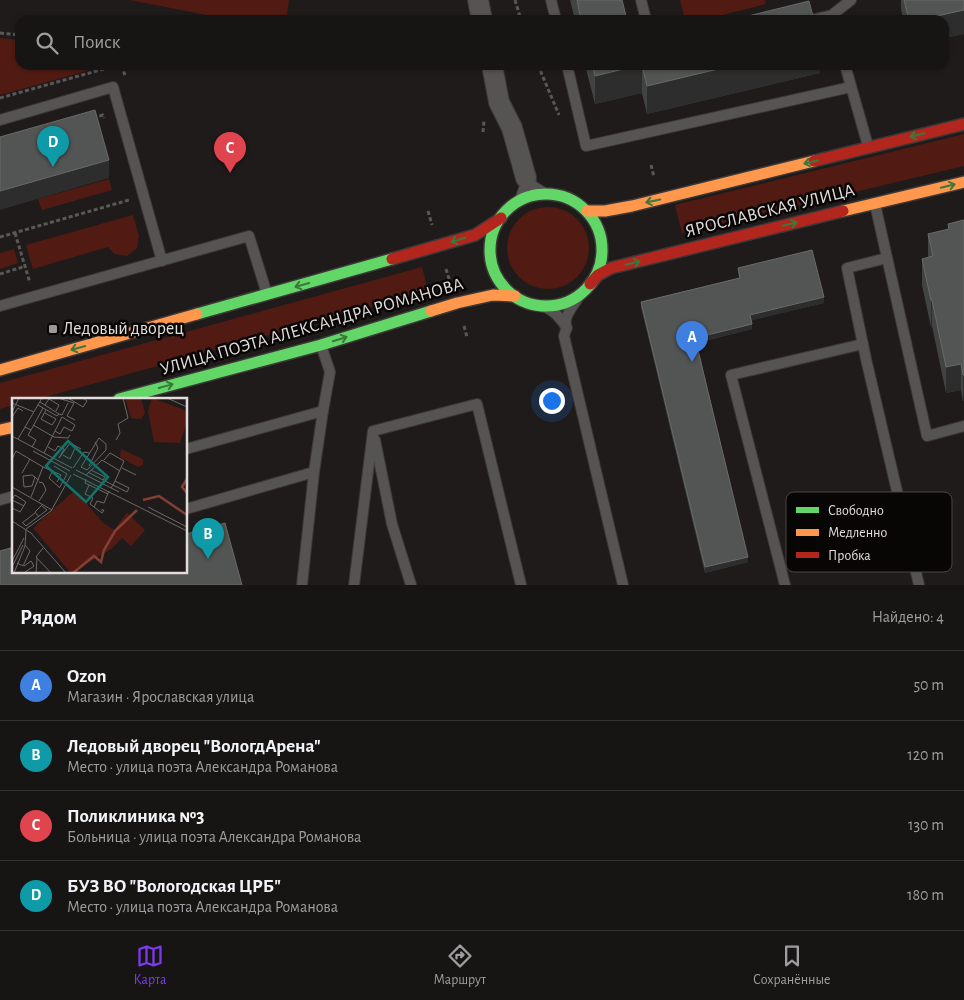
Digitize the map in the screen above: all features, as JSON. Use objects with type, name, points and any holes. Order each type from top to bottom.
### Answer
[{"type":"main road","points":[[587,211],[608,210],[659,200],[964,124]]},
{"type":"main road","name":"ЯРОСЛАВСКАЯ УЛИЦА","points":[[590,284],[598,275],[611,268],[964,182]]},
{"type":"main road","points":[[537,194],[546,194],[564,196],[587,211],[599,230],[602,252],[596,274],[581,293],[561,304],[538,305],[522,300],[506,288],[493,266],[491,241],[501,218],[513,205],[520,200],[537,194]]},
{"type":"main road","points":[[0,370],[475,235],[501,218]]},
{"type":"main road","name":"УЛИЦА ПОЭТА АЛЕКСАНДРА РОМАНОВА","points":[[123,398],[321,344],[457,303],[493,295],[515,296]]},
{"type":"street","points":[[478,0],[481,15]]},
{"type":"street","points":[[493,70],[499,102],[512,128],[526,178]]},
{"type":"lane","points":[[551,0],[555,15]]},
{"type":"lane","points":[[641,0],[645,15]]},
{"type":"lane","points":[[835,15],[851,0]]},
{"type":"lane","points":[[568,70],[586,146],[851,87]]},
{"type":"lane","points":[[846,70],[868,147]]},
{"type":"lane","points":[[0,120],[113,87],[162,261]]},
{"type":"lane","points":[[526,178],[533,186],[546,194]]},
{"type":"lane","points":[[520,200],[526,184],[526,178]]},
{"type":"lane","points":[[875,203],[928,436],[964,426]]},
{"type":"lane","points":[[0,306],[249,236],[268,295]]},
{"type":"lane","points":[[887,258],[847,268],[897,492]]},
{"type":"lane","points":[[581,293],[566,319],[567,328],[564,336],[623,585]]},
{"type":"lane","points":[[538,305],[553,311],[567,328]]},
{"type":"lane","points":[[302,585],[314,472],[330,372],[321,344]]},
{"type":"lane","points":[[785,585],[731,375],[863,344]]},
{"type":"lane","points":[[373,430],[477,404],[521,585]]},
{"type":"lane","points":[[188,448],[323,412]]},
{"type":"lane","points":[[354,585],[373,430]]},
{"type":"lane","points":[[373,430],[392,524],[410,585]]},
{"type":"lane","points":[[188,508],[314,472]]},
{"type":"lane","points":[[916,572],[919,585]]},
{"type":"path","points":[[515,0],[520,15]]},
{"type":"path","points":[[0,33],[15,34]]},
{"type":"path","points":[[0,98],[102,70]]},
{"type":"path","points":[[122,70],[127,83]]},
{"type":"path","points":[[540,70],[559,115]]},
{"type":"path","points":[[84,120],[103,115],[106,124]]},
{"type":"path","points":[[0,237],[128,200]]},
{"type":"path","points":[[428,211],[467,337]]},
{"type":"path","points":[[15,233],[34,297]]},
{"type":"path","points":[[0,274],[26,266]]},
{"type":"shaded area","points":[[130,0],[289,0],[287,15],[206,15]]},
{"type":"shaded area","points":[[680,0],[765,0],[766,4],[723,15],[684,15]]},
{"type":"shaded area","points":[[0,38],[15,40],[15,70],[90,70],[0,95]]},
{"type":"shaded area","points":[[964,134],[964,166],[682,233],[675,205]]},
{"type":"shaded area","points":[[109,179],[112,190],[42,210],[38,199]]},
{"type":"shaded area","points":[[540,207],[556,207],[571,214],[582,225],[589,240],[586,264],[577,277],[556,289],[540,289],[525,282],[514,271],[507,256],[507,240],[514,225],[525,214]]},
{"type":"shaded area","points":[[133,215],[139,236],[137,248],[127,256],[115,254],[108,247],[33,269],[26,245]]},
{"type":"shaded area","points":[[14,249],[18,263],[0,269],[0,253]]},
{"type":"shaded area","points":[[422,267],[428,291],[42,398],[12,398],[12,406],[0,409],[0,383]]},
{"type":"building","points":[[577,0],[622,0],[626,15],[580,15]]},
{"type":"building","points":[[904,0],[964,0],[964,10],[942,15],[908,15]]},
{"type":"building","points":[[809,1],[813,15],[752,15]]},
{"type":"building","points":[[593,70],[620,70],[595,76]]},
{"type":"building","points":[[643,70],[714,70],[647,86]]},
{"type":"building","points":[[95,110],[109,160],[0,191],[0,137]]},
{"type":"building","points":[[964,220],[963,375],[961,364],[946,367],[922,259],[933,256],[928,234],[949,229],[948,224]]},
{"type":"building","points":[[812,250],[824,297],[750,315],[752,324],[695,338],[748,557],[705,567],[641,302],[740,278],[738,268]]},
{"type":"building","points":[[225,523],[242,585],[0,585],[0,551],[12,548],[12,572],[188,572],[188,533]]},
{"type":"traffic: fast","points":[[546,194],[557,195],[567,199],[585,211],[597,229],[601,239],[602,250],[601,261],[597,271],[585,289],[567,301],[557,305],[546,306],[535,305],[525,301],[507,289],[495,271],[491,261],[490,250],[491,239],[495,229],[507,211],[525,199],[535,195],[546,194]]},
{"type":"traffic: fast","points":[[197,314],[392,259]]},
{"type":"traffic: fast","points":[[123,398],[321,345],[431,311]]},
{"type":"traffic: slow","points":[[587,211],[605,211],[632,206],[814,161]]},
{"type":"traffic: slow","points":[[843,211],[964,182]]},
{"type":"traffic: slow","points":[[431,311],[493,295],[515,296]]},
{"type":"traffic: slow","points":[[0,370],[197,314]]},
{"type":"traffic: slow","points":[[0,430],[12,427]]},
{"type":"traffic: jam","points":[[814,161],[964,124]]},
{"type":"traffic: jam","points":[[590,284],[598,275],[611,268],[843,211]]},
{"type":"traffic: jam","points":[[392,259],[475,235],[501,218]]},
{"type":"place","name":"БУЗ ВО \"Вологодская ЦРБ\"","points":[[53,167]]},
{"type":"place","name":"Поликлиника №3","points":[[230,173]]},
{"type":"place","name":"Ледовый дворец","points":[[53,329]]},
{"type":"place","name":"Ozon","points":[[692,362]]},
{"type":"place","name":"Ледовый дворец \"ВологдАрена\"","points":[[208,559]]}]
